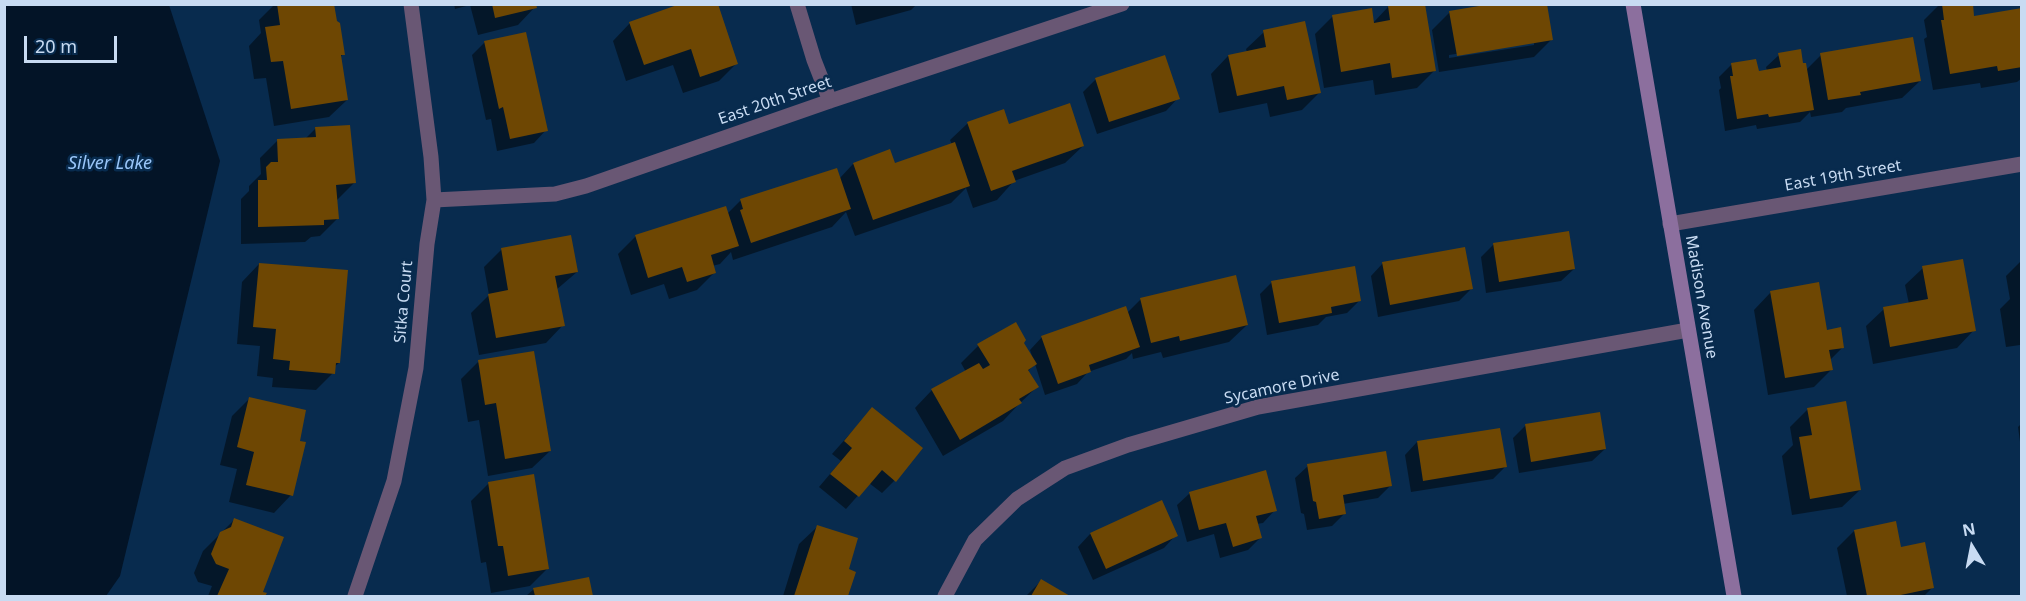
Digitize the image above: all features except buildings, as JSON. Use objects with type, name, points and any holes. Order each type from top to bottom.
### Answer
[{"type":"main road","name":"Madison Avenue","points":[[1633,4],[1734,597]]},
{"type":"street","name":"Sitka Court","points":[[355,597],[394,481],[416,368],[427,244],[434,200],[411,4]]},
{"type":"street","points":[[797,4],[814,60],[830,101]]},
{"type":"street","name":"East 20th Street","points":[[434,200],[555,194],[597,182],[830,101],[1122,4]]},
{"type":"street","name":"East 19th Street","points":[[1670,224],[2022,164]]},
{"type":"street","name":"Sycamore Drive","points":[[945,597],[975,540],[1017,499],[1065,468],[1128,445],[1258,407],[1688,330]]},
{"type":"water","name":"Silver Lake","points":[[4,5],[169,5],[220,161],[120,576],[106,596],[5,596]]}]
